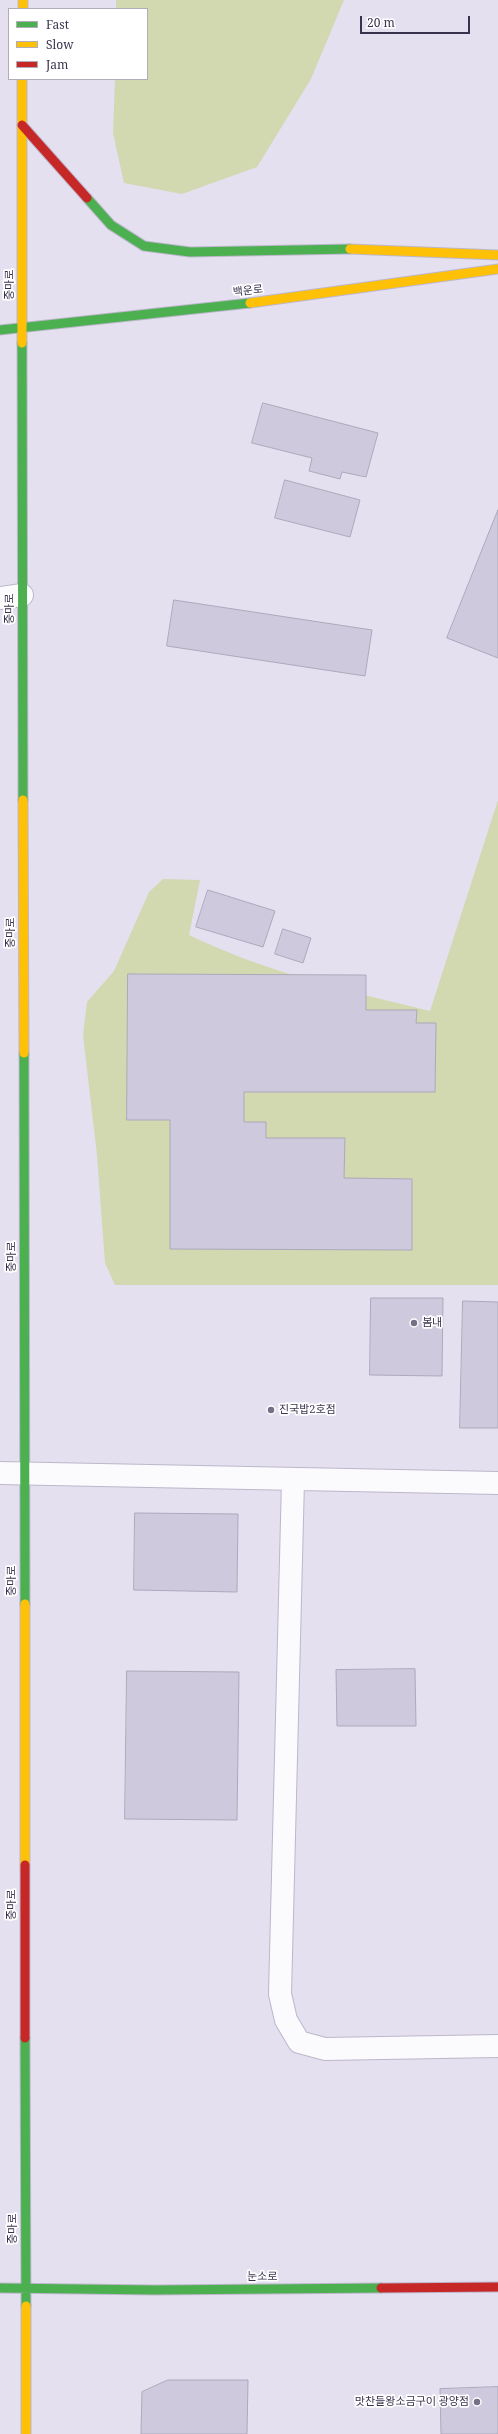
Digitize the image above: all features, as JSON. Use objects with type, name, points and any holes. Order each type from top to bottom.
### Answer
[{"type":"street","name":"중마로","points":[[22,80],[26,2434]]},
{"type":"street","points":[[22,125],[111,225],[144,246],[190,252],[341,249],[498,255]]},
{"type":"street","name":"백운로","points":[[0,330],[282,300],[498,269]]},
{"type":"street","points":[[0,598],[22,595]]},
{"type":"street","points":[[0,1474],[498,1483]]},
{"type":"street","points":[[293,1480],[280,1994],[286,2020],[299,2042],[325,2050],[498,2046]]},
{"type":"street","name":"눈소로","points":[[0,2288],[498,2287]]},
{"type":"green space","points":[[116,0],[344,0],[311,79],[257,167],[182,194],[124,183],[113,133],[115,80],[148,80],[148,8],[116,8]]},
{"type":"green space","points":[[498,800],[498,1285],[115,1285],[105,1263],[97,1155],[83,1035],[87,1002],[114,971],[149,892],[163,879],[200,880],[189,935],[247,960],[277,970],[338,988],[430,1011]]},
{"type":"building","points":[[263,403],[378,433],[366,477],[342,472],[340,479],[309,471],[312,458],[252,443]]},
{"type":"building","points":[[285,480],[360,500],[350,537],[275,518]]},
{"type":"building","points":[[498,510],[498,658],[447,638]]},
{"type":"building","points":[[174,600],[372,630],[365,676],[167,646]]},
{"type":"building","points":[[208,890],[275,911],[263,947],[196,927]]},
{"type":"building","points":[[283,929],[311,938],[303,963],[275,954]]},
{"type":"building","points":[[128,974],[366,975],[366,1010],[417,1010],[416,1023],[436,1023],[435,1092],[244,1092],[244,1122],[266,1122],[266,1138],[345,1138],[344,1178],[412,1179],[412,1250],[170,1249],[170,1120],[127,1120]]},
{"type":"building","points":[[371,1298],[443,1298],[442,1376],[370,1375]]},
{"type":"building","points":[[463,1301],[498,1302],[498,1428],[460,1428]]},
{"type":"building","points":[[135,1513],[238,1514],[237,1592],[134,1590]]},
{"type":"building","points":[[415,1669],[416,1726],[337,1726],[336,1670]]},
{"type":"building","points":[[127,1671],[239,1672],[237,1820],[125,1819]]},
{"type":"building","points":[[168,2380],[248,2380],[247,2434],[141,2434],[142,2392]]},
{"type":"building","points":[[498,2387],[498,2434],[441,2434],[440,2389]]},
{"type":"traffic: fast","points":[[87,198],[111,225],[144,246],[190,252],[350,249]]},
{"type":"traffic: fast","points":[[0,330],[250,303]]},
{"type":"traffic: fast","points":[[22,343],[23,800]]},
{"type":"traffic: fast","points":[[24,1053],[25,1604]]},
{"type":"traffic: fast","points":[[25,2038],[26,2306]]},
{"type":"traffic: fast","points":[[0,2288],[155,2290],[381,2288]]},
{"type":"traffic: slow","points":[[23,0],[23,8]]},
{"type":"traffic: slow","points":[[22,80],[22,343]]},
{"type":"traffic: slow","points":[[350,249],[498,255]]},
{"type":"traffic: slow","points":[[250,303],[498,269]]},
{"type":"traffic: slow","points":[[23,800],[24,1053]]},
{"type":"traffic: slow","points":[[25,1604],[25,1865]]},
{"type":"traffic: slow","points":[[26,2306],[26,2434]]},
{"type":"traffic: jam","points":[[22,125],[87,198]]},
{"type":"traffic: jam","points":[[25,1865],[25,2038]]},
{"type":"traffic: jam","points":[[381,2288],[498,2287]]},
{"type":"place","name":"봄내","points":[[414,1323]]},
{"type":"place","name":"진국밥2호점","points":[[271,1410]]},
{"type":"place","name":"맛찬들왕소금구이 광양점","points":[[477,2402]]}]
